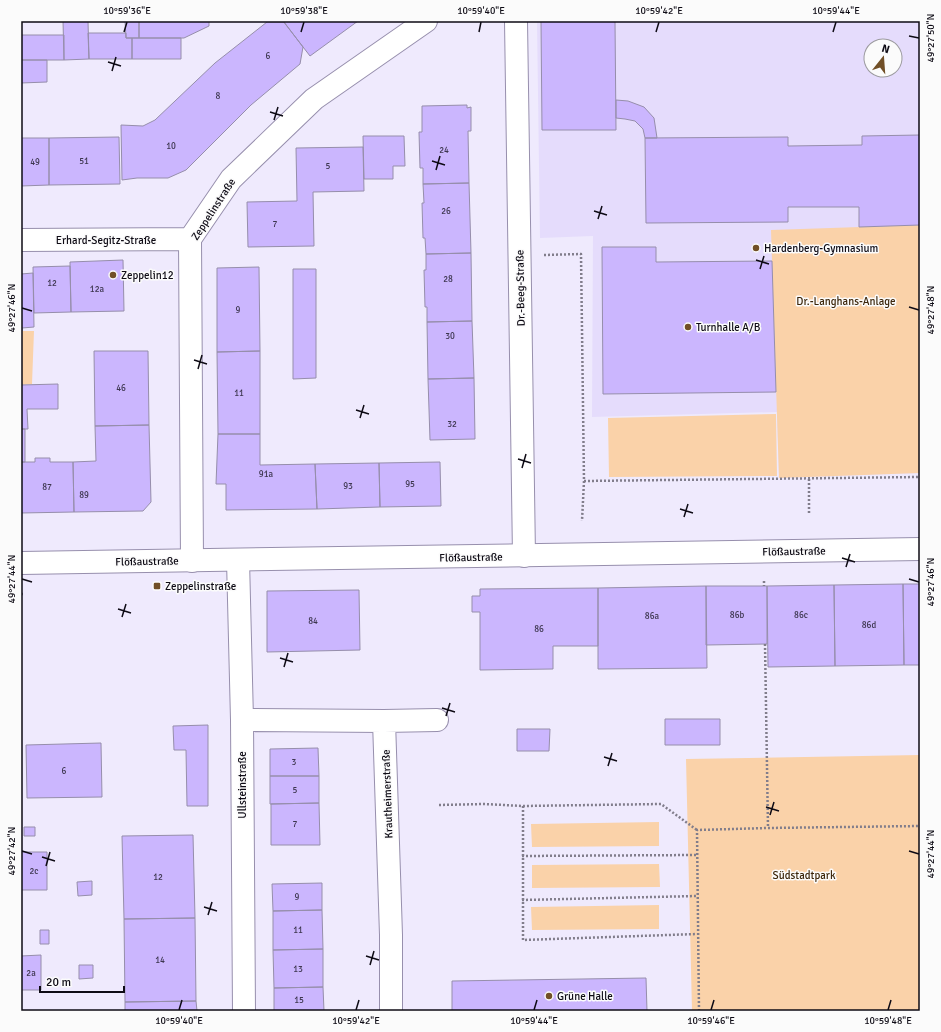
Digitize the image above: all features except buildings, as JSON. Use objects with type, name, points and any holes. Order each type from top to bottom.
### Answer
[{"type":"street","name":"Zeppelinstraße","points":[[192,561],[190,239],[231,179],[314,99],[426,21]]},
{"type":"street","name":"Dr.-Beeg-Straße","points":[[516,21],[524,556]]},
{"type":"street","name":"Erhard-Segitz-Straße","points":[[21,240],[190,239]]},
{"type":"street","name":"Flößaustraße","points":[[21,563],[920,549]]},
{"type":"street","name":"Ullsteinstraße","points":[[238,560],[242,720],[244,1011]]},
{"type":"street","points":[[242,720],[437,720]]},
{"type":"street","name":"Krautheimerstraße","points":[[384,721],[391,935],[391,1011]]},
{"type":"path","points":[[520,256],[581,254],[584,481],[582,521]]},
{"type":"path","points":[[584,481],[920,477]]},
{"type":"path","points":[[809,479],[809,514]]},
{"type":"path","points":[[764,581],[764,586]]},
{"type":"path","points":[[765,644],[768,828]]},
{"type":"path","points":[[439,805],[484,804],[523,806],[662,804],[697,830],[920,826]]},
{"type":"path","points":[[523,806],[523,940],[697,934]]},
{"type":"path","points":[[697,830],[698,1011]]},
{"type":"path","points":[[522,856],[697,855]]},
{"type":"path","points":[[522,900],[697,896]]},
{"type":"shaded area","name":"Hardenberg-Gymnasium","points":[[537,21],[920,21],[920,473],[779,478],[777,412],[592,417],[593,236],[540,238]]},
{"type":"green space","name":"Dr.-Langhans-Anlage","points":[[920,225],[920,473],[779,478],[771,230]]},
{"type":"green space","points":[[21,331],[34,331],[32,384],[21,385]]},
{"type":"green space","points":[[776,414],[777,476],[609,477],[608,418]]},
{"type":"green space","name":"Südstadtpark","points":[[920,755],[920,1011],[692,1011],[686,759]]},
{"type":"green space","points":[[659,822],[659,846],[532,847],[531,824]]},
{"type":"green space","points":[[659,864],[660,887],[532,888],[532,865]]},
{"type":"green space","points":[[659,905],[659,929],[532,930],[531,907]]},
{"type":"place","name":"Hardenberg-Gymnasium","points":[[756,248]]},
{"type":"place","name":"Zeppelin12","points":[[113,275]]},
{"type":"place","name":"Turnhalle A/B","points":[[688,327]]},
{"type":"place","name":"Zeppelinstraße","points":[[157,586]]},
{"type":"place","name":"Grüne Halle","points":[[549,996]]}]
